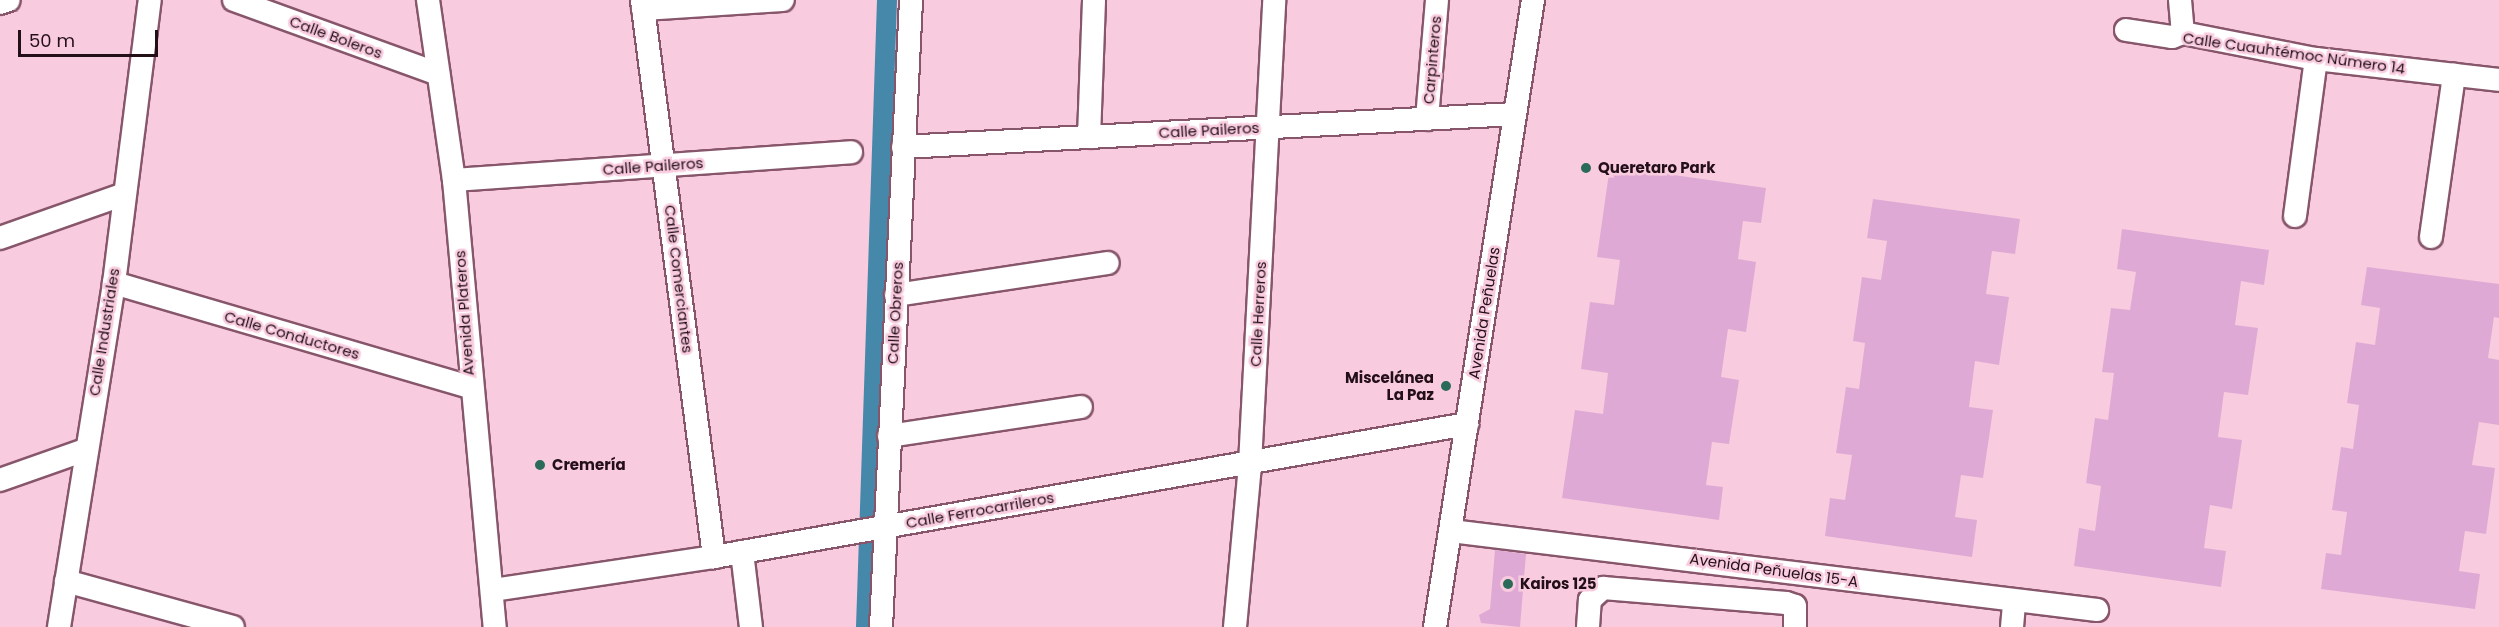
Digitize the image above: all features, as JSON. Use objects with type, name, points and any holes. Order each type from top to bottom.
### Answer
[{"type":"street","points":[[0,3],[9,0]]},
{"type":"street","name":"Calle Industriales","points":[[59,627],[85,450],[114,283],[122,195],[150,0]]},
{"type":"street","name":"Calle Boleros","points":[[234,0],[438,74]]},
{"type":"street","name":"Avenida Plateros","points":[[428,0],[454,180],[470,387],[495,627]]},
{"type":"street","points":[[642,4],[783,0]]},
{"type":"street","name":"Calle Obreros","points":[[881,627],[879,526],[889,436],[910,0]]},
{"type":"street","points":[[1089,137],[1094,0]]},
{"type":"street","name":"Calle Herreros","points":[[1235,627],[1250,464],[1274,0]]},
{"type":"street","name":"Carpinteros","points":[[1427,119],[1437,0]]},
{"type":"street","name":"Avenida Peñuelas","points":[[1435,627],[1533,0]]},
{"type":"street","points":[[2180,0],[2183,33]]},
{"type":"street","name":"Calle Comerciantes","points":[[642,4],[665,165],[714,557]]},
{"type":"street","name":"Calle Cuauhtémoc Número 14","points":[[2126,30],[2172,37],[2183,33],[2316,59],[2499,80]]},
{"type":"street","points":[[2295,216],[2316,59]]},
{"type":"street","points":[[2431,237],[2454,75]]},
{"type":"street","name":"Calle Paileros","points":[[903,147],[1515,114]]},
{"type":"street","name":"Calle Paileros","points":[[454,180],[851,152]]},
{"type":"street","points":[[0,238],[122,195]]},
{"type":"street","points":[[896,295],[1108,263]]},
{"type":"street","name":"Calle Conductores","points":[[114,283],[470,387]]},
{"type":"street","points":[[889,436],[1081,407]]},
{"type":"street","name":"Calle Ferrocarrileros","points":[[492,590],[714,557],[879,526],[1250,464],[1467,424]]},
{"type":"street","points":[[0,480],[85,450]]},
{"type":"street","name":"Avenida Peñuelas 15-A","points":[[1451,531],[1690,557],[2028,612],[2097,610]]},
{"type":"street","points":[[742,552],[751,627]]},
{"type":"street","points":[[1686,593],[1690,557]]},
{"type":"street","points":[[1710,596],[1713,561]]},
{"type":"street","points":[[66,581],[233,627]]},
{"type":"street","points":[[1588,627],[1594,591],[1686,593],[1795,606],[1795,627]]},
{"type":"street","points":[[2012,627],[2028,612]]},
{"type":"building","points":[[1610,166],[1766,188],[1761,223],[1743,221],[1738,259],[1756,262],[1746,332],[1728,329],[1721,377],[1739,380],[1729,444],[1712,442],[1706,485],[1723,487],[1719,520],[1562,498],[1575,410],[1603,414],[1608,373],[1581,369],[1590,302],[1614,305],[1620,260],[1597,257]]},
{"type":"building","points":[[1873,199],[2020,219],[2015,254],[1992,251],[1986,294],[2009,297],[1999,365],[1975,361],[1969,407],[1993,410],[1983,478],[1961,475],[1955,517],[1977,520],[1972,557],[1825,536],[1830,498],[1845,500],[1852,455],[1836,453],[1846,387],[1859,389],[1865,343],[1853,341],[1862,277],[1881,280],[1887,241],[1867,238]]},
{"type":"building","points":[[2122,229],[2269,250],[2264,285],[2241,281],[2235,325],[2258,328],[2248,395],[2224,392],[2218,437],[2242,440],[2232,509],[2210,505],[2204,548],[2226,551],[2221,587],[2074,566],[2079,528],[2095,531],[2101,486],[2086,483],[2095,418],[2108,420],[2114,373],[2102,372],[2111,308],[2130,310],[2136,272],[2117,269]]},
{"type":"building","points":[[2367,267],[2499,284],[2499,318],[2494,317],[2488,358],[2499,360],[2499,425],[2479,422],[2472,465],[2495,468],[2486,534],[2465,531],[2459,571],[2480,574],[2475,609],[2321,589],[2326,553],[2341,555],[2347,512],[2332,510],[2341,447],[2353,449],[2359,405],[2347,403],[2356,342],[2375,345],[2380,308],[2361,305]]},
{"type":"building","name":"Kairos 125","points":[[1495,550],[1526,554],[1520,627],[1481,623],[1479,615],[1490,609]]},
{"type":"waterway","points":[[866,627],[887,0]]},
{"type":"place","name":"Queretaro Park","points":[[1586,168]]},
{"type":"place","name":"Miscelánea La Paz","points":[[1446,386]]},
{"type":"place","name":"Cremería","points":[[540,465]]},
{"type":"place","name":"Kairos 125","points":[[1508,584]]}]
